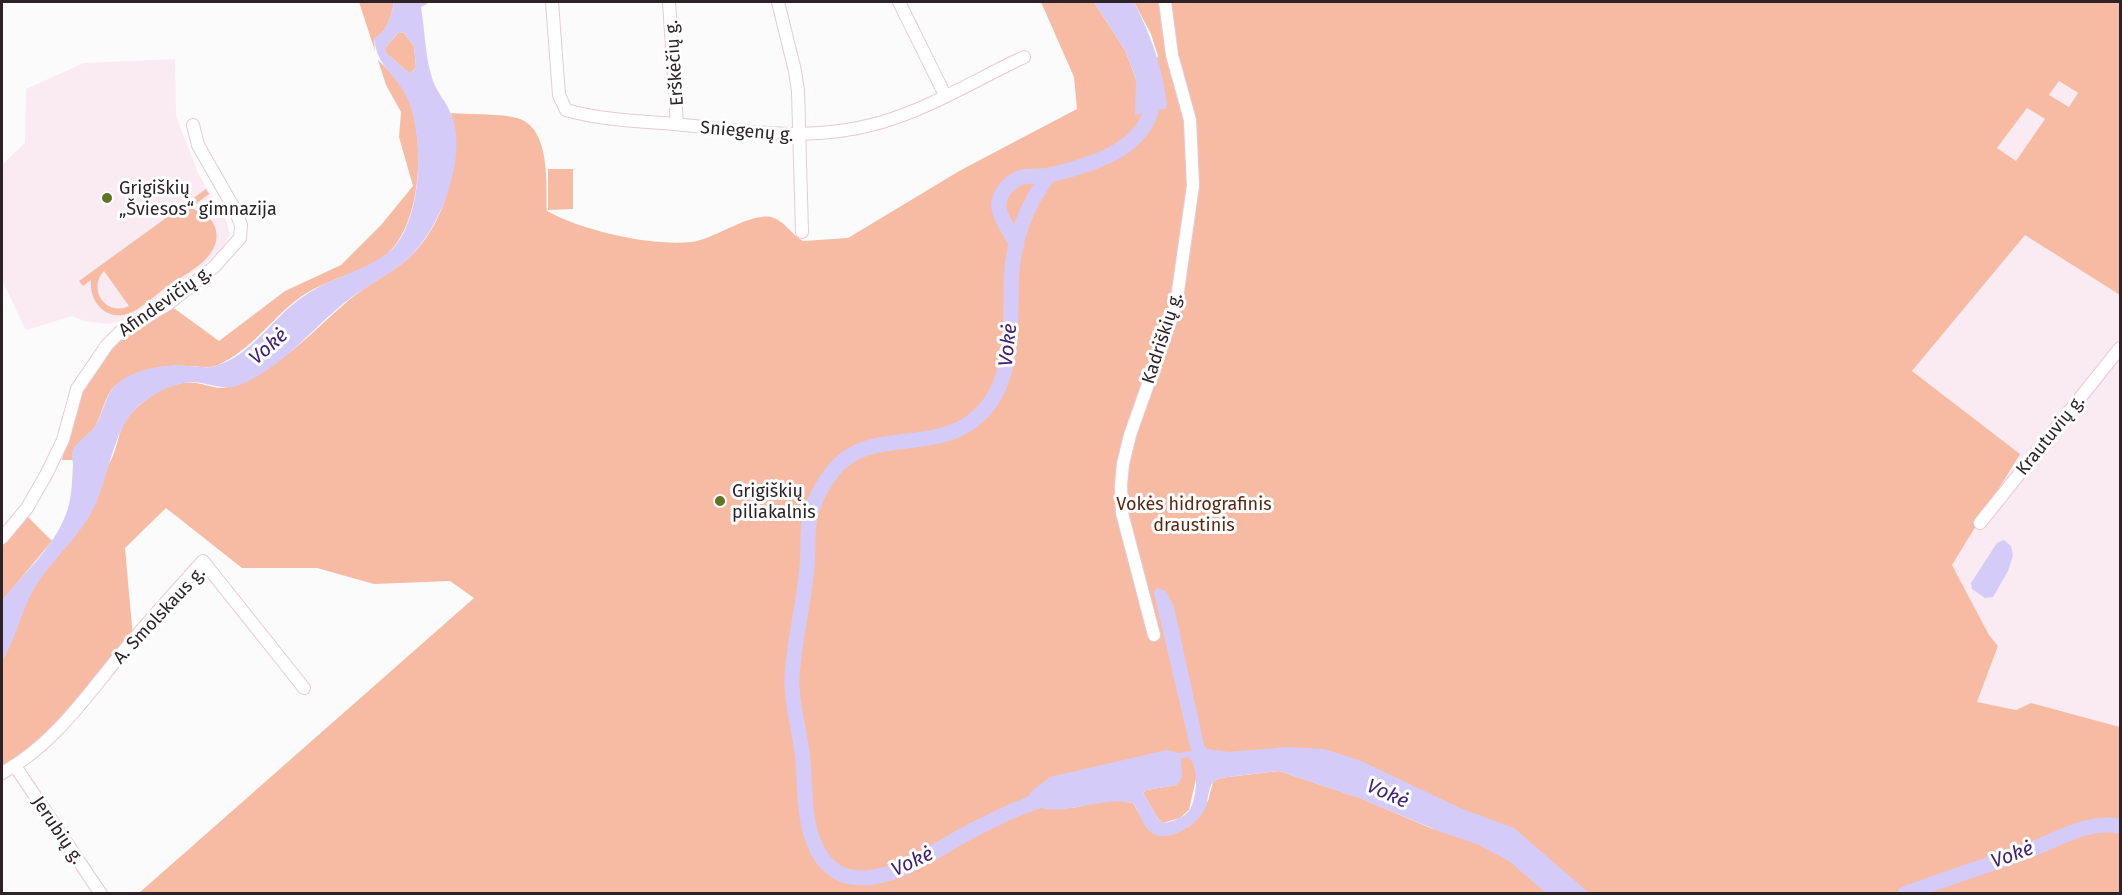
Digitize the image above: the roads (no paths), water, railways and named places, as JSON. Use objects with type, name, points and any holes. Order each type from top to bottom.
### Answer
[{"type":"street","name":"Sniegenų g.","points":[[552,2],[559,95],[566,110],[614,118],[801,136],[878,123],[945,95],[1024,57]]},
{"type":"street","name":"Erškėčių g.","points":[[669,2],[677,124]]},
{"type":"street","points":[[778,2],[795,70],[801,136],[802,232]]},
{"type":"street","points":[[898,2],[945,95]]},
{"type":"street","name":"Kadriškių g.","points":[[1154,635],[1122,513],[1121,485],[1130,435],[1176,305],[1193,186],[1190,120],[1172,55],[1165,2]]},
{"type":"street","name":"Afindevičių g.","points":[[2,538],[27,508],[46,475],[63,440],[78,389],[107,345],[120,332],[168,304],[214,267],[240,238],[241,225],[235,210],[198,145],[193,125]]},
{"type":"street","name":"Krautuvių g.","points":[[1980,523],[2121,348]]},
{"type":"street","name":"A. Smolskaus g.","points":[[15,766],[66,722],[152,618],[203,561],[304,688]]},
{"type":"street","points":[[2,773],[15,766]]},
{"type":"street","name":"Jerubių g.","points":[[15,766],[101,894]]},
{"type":"water","points":[[394,2],[426,2],[427,4],[421,7],[430,70],[436,88],[451,114],[456,132],[453,172],[447,194],[429,233],[404,262],[344,303],[283,358],[257,377],[230,387],[193,382],[180,384],[154,395],[133,412],[119,435],[101,490],[90,515],[35,587],[12,643],[2,660],[2,601],[46,550],[60,527],[71,496],[72,452],[96,425],[116,385],[140,371],[160,367],[209,367],[229,361],[253,344],[295,302],[326,284],[375,262],[397,244],[407,226],[413,206],[418,159],[417,137],[408,100],[379,57],[374,38],[386,27]],"holes":[[[399,32],[404,33],[414,46],[416,67],[410,74],[386,53],[386,47]]]},
{"type":"water","points":[[1094,2],[1134,2],[1156,54],[1167,108],[1135,115],[1136,79],[1125,50]]},
{"type":"water","points":[[2004,540],[2011,546],[2013,555],[2008,571],[1993,597],[1985,598],[1972,589],[1971,583],[1997,543]]},
{"type":"water","points":[[1157,588],[1166,591],[1174,607],[1204,745],[1207,749],[1229,752],[1287,747],[1324,749],[1359,760],[1460,808],[1514,828],[1589,893],[1546,893],[1509,861],[1477,844],[1441,832],[1359,798],[1279,771],[1220,778],[1213,782],[1201,815],[1190,826],[1168,836],[1150,832],[1133,803],[1106,802],[1067,809],[1042,808],[1029,804],[1027,798],[1032,791],[1050,777],[1167,750],[1179,753],[1191,751],[1154,593]],"holes":[[[1188,757],[1192,761],[1196,775],[1192,806],[1181,818],[1163,823],[1158,819],[1143,793],[1146,790],[1177,785],[1182,778],[1181,758]]]},
{"type":"waterway","name":"Vokė","points":[[1017,245],[1000,212],[1000,198],[1005,189],[1022,177],[1047,176],[1068,171],[1119,150],[1144,126],[1151,110],[1154,91]]},
{"type":"waterway","name":"Vokė","points":[[1047,798],[1018,808],[895,871],[862,878],[841,874],[821,856],[808,825],[802,752],[792,678],[806,581],[809,520],[820,491],[833,471],[850,456],[870,447],[937,437],[958,430],[978,417],[995,395],[1002,380],[1009,350],[1012,269],[1016,244],[1034,197],[1048,176]]},
{"type":"waterway","name":"Vokė","points":[[1905,894],[2083,829],[2094,826],[2120,826]]},
{"type":"place","name":"Grigiškių „Šviesos“ gimnazija","points":[[107,198]]},
{"type":"place","name":"Grigiškių piliakalnis","points":[[720,501]]},
{"type":"park label","name":"Vokės hidrografinis draustinis","points":[[1194,514]]}]
